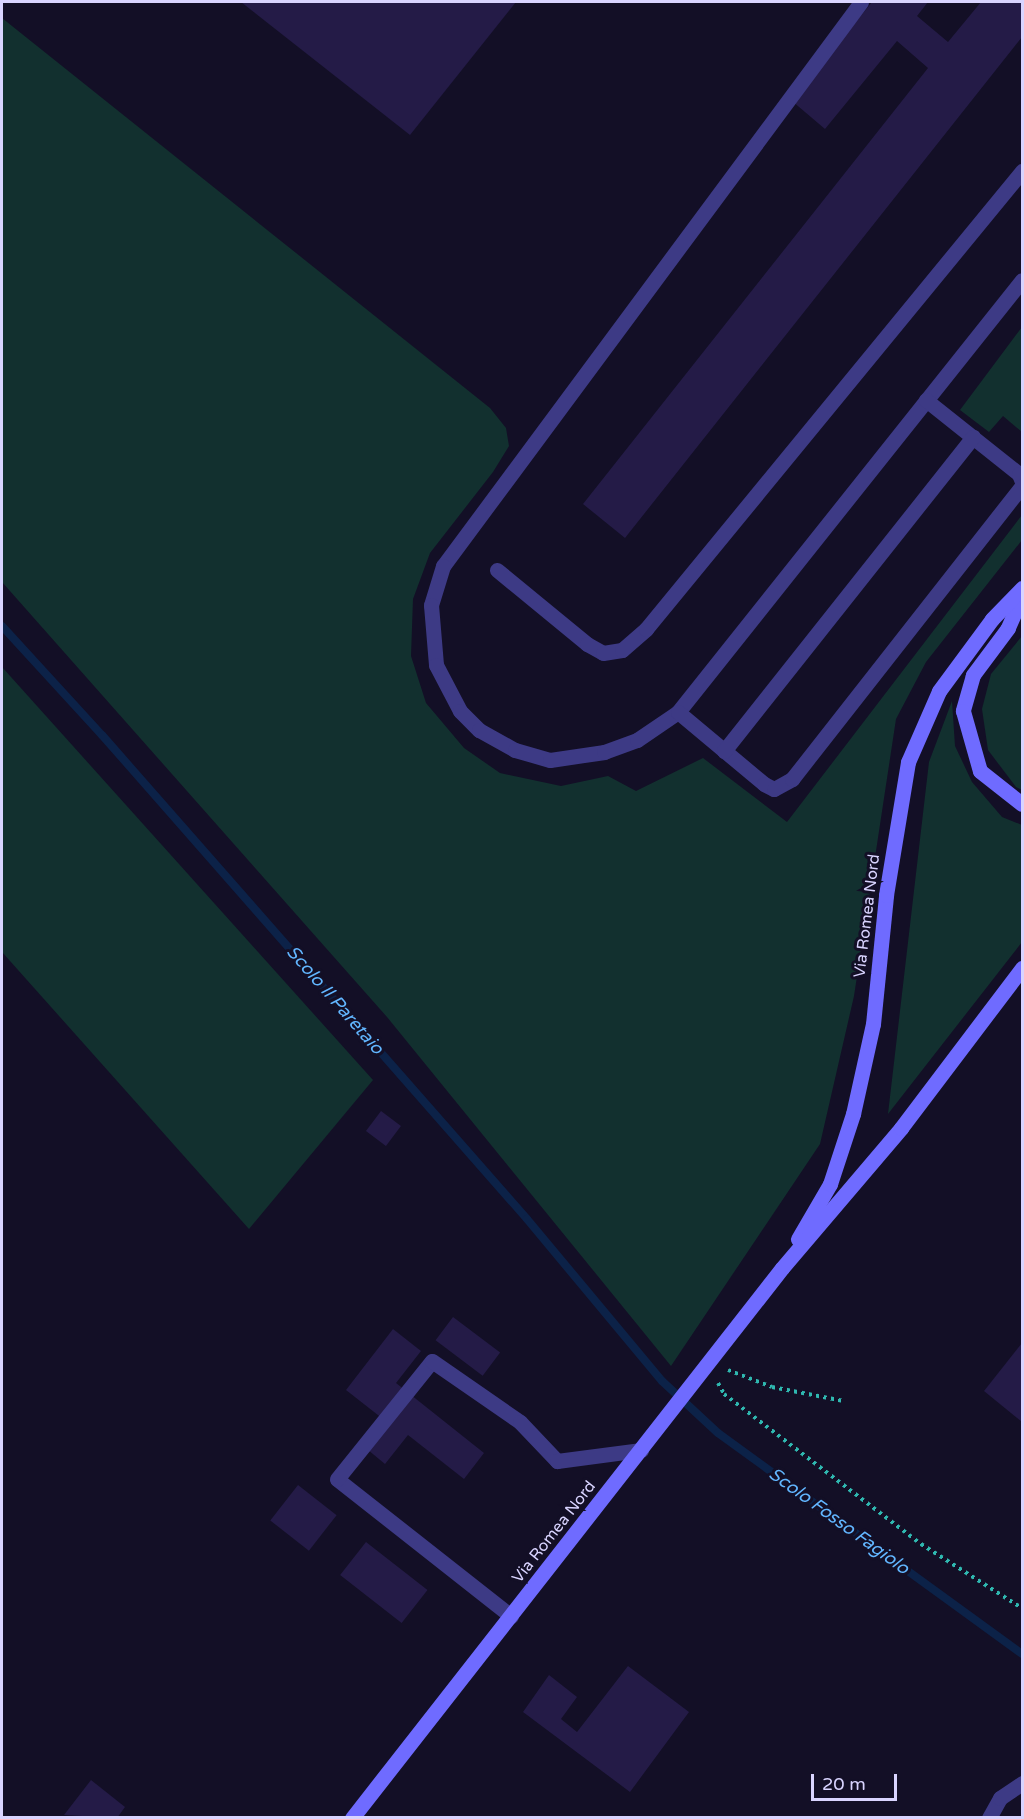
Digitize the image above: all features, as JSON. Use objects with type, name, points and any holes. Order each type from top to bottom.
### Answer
[{"type":"main road","name":"Via Romea Nord","points":[[782,1268],[830,1184],[853,1114],[873,1024],[886,895],[908,762],[939,691],[992,619],[1023,588]]},
{"type":"main road","points":[[1023,596],[1008,628],[973,675],[963,711],[980,771],[1023,804]]},
{"type":"main road","name":"Via Romea Nord","points":[[352,1818],[782,1268],[901,1128],[1023,968]]},
{"type":"street","points":[[861,2],[443,566],[431,605],[436,665],[448,691],[479,730],[515,750],[550,760],[604,752],[637,740],[678,712],[1023,280]]},
{"type":"street","points":[[497,570],[587,644],[603,653],[622,650],[646,629],[1023,171]]},
{"type":"street","points":[[678,712],[774,789],[792,779],[1023,484],[1019,474],[927,400]]},
{"type":"street","points":[[724,751],[973,437]]},
{"type":"street","points":[[511,1616],[337,1479],[432,1361],[520,1422],[556,1461],[641,1450]]},
{"type":"street","points":[[989,1818],[1000,1798],[1023,1783]]},
{"type":"path","points":[[707,1363],[772,1387],[844,1401]]},
{"type":"path","points":[[707,1363],[724,1394],[921,1544],[1023,1608]]},
{"type":"green space","points":[[2,18],[490,408],[506,428],[509,446],[493,472],[430,553],[413,599],[411,656],[426,703],[464,748],[500,773],[561,786],[608,776],[636,791],[703,758],[787,822],[1022,515],[1022,540],[926,662],[896,719],[854,996],[820,1144],[671,1366],[387,1017],[2,582]]},
{"type":"green space","points":[[1022,327],[1022,432],[1003,416],[989,432],[960,410]]},
{"type":"green space","points":[[1022,636],[1022,790],[1016,787],[988,750],[982,709],[991,674]]},
{"type":"green space","points":[[2,667],[373,1080],[249,1229],[2,952]]},
{"type":"green space","points":[[952,701],[955,746],[972,782],[1002,817],[1022,825],[1022,942],[888,1114],[929,762]]},
{"type":"building","points":[[241,2],[516,2],[410,135]]},
{"type":"building","points":[[872,2],[928,2],[917,16],[948,42],[981,2],[1022,2],[1022,37],[625,538],[583,504],[928,68],[897,41],[825,129],[792,101]]},
{"type":"building","points":[[381,1111],[401,1126],[386,1146],[366,1131]]},
{"type":"building","points":[[453,1317],[500,1353],[483,1376],[436,1340]]},
{"type":"building","points":[[393,1329],[421,1351],[396,1383],[484,1453],[464,1479],[408,1435],[385,1464],[362,1445],[383,1419],[346,1390]]},
{"type":"building","points":[[1022,1343],[1022,1422],[984,1391]]},
{"type":"building","points":[[298,1485],[337,1515],[309,1551],[270,1520]]},
{"type":"building","points":[[366,1542],[427,1590],[402,1623],[340,1575]]},
{"type":"building","points":[[628,1666],[689,1712],[630,1792],[523,1712],[549,1675],[577,1697],[561,1719],[577,1732]]},
{"type":"building","points":[[91,1780],[125,1807],[117,1818],[64,1815]]},
{"type":"waterway","name":"Scolo Il Paretaio","points":[[2,626],[102,735],[527,1219],[662,1381],[718,1433],[1022,1654]]},
{"type":"water label","name":"Scolo Fosso Fagiolo","points":[[839,1521]]}]
